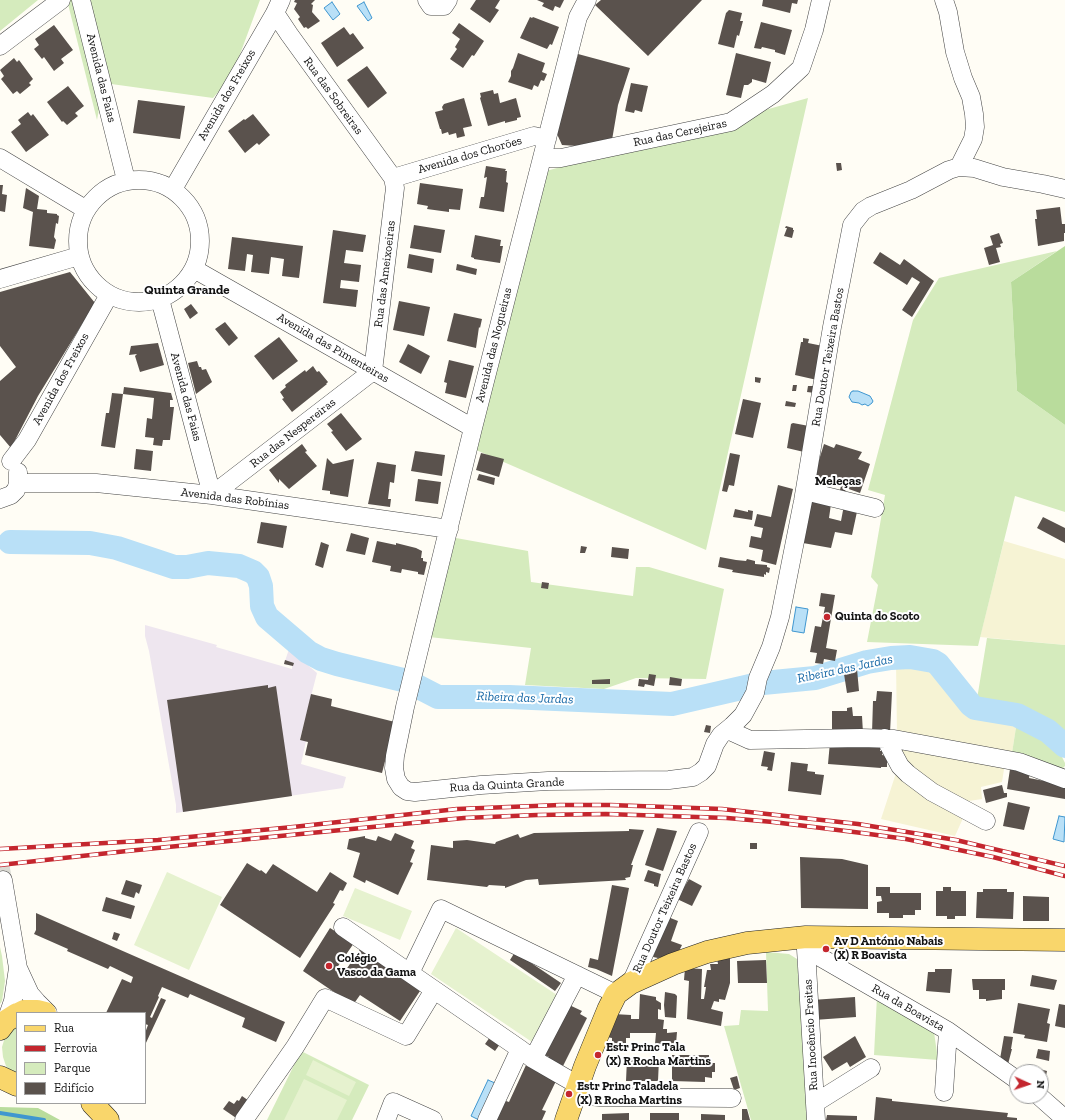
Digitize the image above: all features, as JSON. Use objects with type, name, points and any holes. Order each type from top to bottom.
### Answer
[{"type":"main road","points":[[566,1120],[585,1066],[605,1017],[624,989],[673,964],[707,952],[747,944],[1065,940]]},
{"type":"main road","points":[[22,1012],[41,1012]]},
{"type":"street","points":[[0,46],[61,0]]},
{"type":"street","name":"Avenida das Faias","points":[[81,0],[126,180]]},
{"type":"street","points":[[427,0],[431,6],[444,6],[448,0]]},
{"type":"street","name":"Avenida das Nogueiras","points":[[411,685],[473,428],[546,139],[578,17],[586,0]]},
{"type":"street","name":"Rua das Cerejeiras","points":[[542,158],[561,158],[732,122],[772,94],[801,68],[814,30],[821,0]]},
{"type":"street","points":[[944,0],[948,12],[955,52],[974,114],[975,127],[973,139],[959,167],[974,168],[1003,177],[1065,189]]},
{"type":"street","name":"Rua das Sobreiras","points":[[278,6],[289,34],[393,178]]},
{"type":"street","name":"Avenida dos Freixos","points":[[172,189],[278,6]]},
{"type":"street","name":"Avenida dos Chorões","points":[[393,178],[534,136],[546,139]]},
{"type":"street","points":[[0,158],[85,209]]},
{"type":"street","name":"Rua Doutor Teixeira Bastos","points":[[707,766],[715,744],[721,735],[743,715],[771,647],[780,617],[805,491],[832,327],[852,225],[863,211],[871,206],[911,190],[949,170],[959,167]]},
{"type":"street","name":"Rua das Ameixoeiras","points":[[373,370],[395,188],[393,178]]},
{"type":"street","points":[[143,179],[160,183],[172,189],[187,203],[196,218],[200,235],[199,252],[194,269],[175,291],[160,299],[144,302],[126,302],[109,295],[96,285],[85,272],[79,256],[77,240],[85,209],[97,195],[111,186],[126,180],[143,179]]},
{"type":"street","points":[[0,279],[79,256]]},
{"type":"street","name":"Avenida das Pimenteiras","points":[[194,269],[473,428]]},
{"type":"street","name":"Avenida dos Freixos","points":[[5,459],[27,440],[109,295]]},
{"type":"street","name":"Avenida das Faias","points":[[160,299],[212,495]]},
{"type":"street","name":"Rua das Nespereiras","points":[[212,495],[373,370]]},
{"type":"street","points":[[0,499],[11,495],[16,490],[18,483],[18,471],[5,459]]},
{"type":"street","name":"Avenida das Robínias","points":[[18,483],[96,483],[212,495],[449,529]]},
{"type":"street","points":[[805,491],[875,508]]},
{"type":"street","name":"Rua da Quinta Grande","points":[[411,685],[396,751],[394,768],[396,780],[407,791],[415,792],[481,785],[548,781],[684,779],[693,777],[707,766]]},
{"type":"street","points":[[728,730],[750,740],[894,739],[1019,762],[1065,779]]},
{"type":"street","points":[[885,738],[900,766],[908,774],[932,792],[986,821]]},
{"type":"street","name":"Rua Doutor Teixeira Bastos","points":[[624,989],[699,832]]},
{"type":"street","points":[[3,880],[18,968],[30,994],[47,1012]]},
{"type":"street","points":[[410,973],[441,909],[577,975],[624,989]]},
{"type":"street","points":[[343,927],[577,1090],[600,1097],[732,1098]]},
{"type":"street","name":"Rua da Boavista","points":[[806,943],[948,1031],[1009,1074]]},
{"type":"street","name":"Rua Inocêncio Freitas","points":[[806,943],[816,1112]]},
{"type":"street","points":[[11,1019],[18,968]]},
{"type":"street","points":[[487,1120],[526,1054],[577,975]]},
{"type":"street","points":[[244,1120],[295,1047],[325,998],[406,1036],[434,990]]},
{"type":"street","points":[[944,1092],[948,1031]]},
{"type":"street","points":[[816,1112],[871,1068]]},
{"type":"street","points":[[386,1120],[393,1102],[425,1118]]},
{"type":"street","points":[[1048,1104],[1065,1119]]},
{"type":"shaded area","points":[[1004,541],[1065,559],[1065,645],[980,637]]},
{"type":"shaded area","points":[[145,625],[217,645],[216,647],[292,669],[292,666],[284,664],[289,649],[317,673],[300,739],[306,741],[301,764],[346,777],[343,788],[176,813],[176,805],[149,651],[145,636]]},
{"type":"shaded area","points":[[896,662],[923,667],[934,673],[969,716],[1017,721],[1012,753],[897,734]]},
{"type":"shaded area","points":[[894,742],[1005,763],[1002,782],[981,787],[982,799],[956,803],[918,778]]},
{"type":"shaded area","points":[[897,770],[964,816],[955,836],[881,819]]},
{"type":"green space","points":[[0,0],[38,0],[0,31]]},
{"type":"green space","points":[[67,0],[260,0],[232,76],[213,98],[104,83],[97,120]]},
{"type":"green space","points":[[808,98],[706,550],[460,443],[539,173]]},
{"type":"green space","points":[[1065,246],[1065,425],[1017,391],[1011,282]]},
{"type":"green space","points":[[1057,251],[1011,282],[1017,391],[1065,425],[1065,512],[1015,496],[978,646],[867,642],[878,585],[871,577],[885,495],[868,490],[913,320],[939,278]]},
{"type":"green space","points":[[456,538],[528,551],[531,582],[633,596],[636,567],[649,567],[724,589],[706,679],[636,678],[604,689],[525,685],[531,648],[429,637]]},
{"type":"green space","points":[[987,638],[1065,645],[1065,735],[1056,726],[1037,714],[977,699]]},
{"type":"green space","points":[[1017,721],[1045,733],[1057,747],[1065,763],[1065,766],[1061,770],[1012,753]]},
{"type":"green space","points":[[167,872],[222,897],[189,970],[134,945]]},
{"type":"green space","points":[[355,888],[412,911],[400,940],[343,916]]},
{"type":"green space","points":[[456,928],[560,997],[535,1044],[431,974]]},
{"type":"green space","points":[[0,947],[5,981],[2,1001],[0,1004]]},
{"type":"green space","points":[[766,952],[789,954],[797,959],[809,1120],[751,1120],[724,1026],[739,1025],[741,1010],[768,1011]]},
{"type":"green space","points":[[877,996],[934,1032],[938,1060],[874,1055]]},
{"type":"green space","points":[[16,1026],[16,1076],[6,1066],[3,1057],[2,1047],[5,1037]]},
{"type":"green space","points":[[301,1051],[369,1085],[352,1120],[267,1120]]},
{"type":"green space","points":[[313,1060],[356,1082],[349,1096],[306,1075]]},
{"type":"green space","points":[[304,1079],[347,1100],[337,1120],[284,1120]]},
{"type":"green space","points":[[0,1107],[38,1108],[60,1120],[0,1120]]},
{"type":"water","points":[[332,2],[340,14],[333,20],[324,8]]},
{"type":"water","points":[[364,2],[372,18],[368,21],[357,6]]},
{"type":"water","points":[[853,391],[858,391],[870,396],[873,401],[872,403],[868,406],[865,404],[862,405],[852,402],[849,397]]},
{"type":"water","points":[[796,607],[808,609],[804,633],[792,631]]},
{"type":"water","points":[[1059,816],[1065,817],[1064,842],[1053,839]]},
{"type":"water","points":[[488,1080],[495,1083],[479,1120],[471,1116]]},
{"type":"building","points":[[295,0],[315,0],[311,4],[313,5],[312,12],[320,21],[308,29],[306,27],[304,28],[298,19],[300,17],[294,9],[297,3],[294,2]]},
{"type":"building","points":[[476,0],[500,0],[495,8],[499,10],[490,23],[470,9]]},
{"type":"building","points":[[537,0],[564,0],[560,8],[555,6],[553,11],[542,6],[544,3]]},
{"type":"building","points":[[601,0],[702,0],[648,56],[595,5]]},
{"type":"building","points":[[763,0],[798,0],[797,4],[792,3],[790,13],[762,6]]},
{"type":"building","points":[[729,10],[742,13],[740,21],[743,21],[739,36],[737,35],[734,48],[718,44],[726,13]]},
{"type":"building","points":[[530,17],[559,27],[552,45],[550,44],[547,49],[520,38]]},
{"type":"building","points":[[761,22],[792,30],[785,55],[775,52],[775,50],[762,47],[761,49],[754,48]]},
{"type":"building","points":[[459,23],[484,41],[474,56],[472,55],[463,68],[450,59],[457,49],[455,47],[460,39],[452,33]]},
{"type":"building","points":[[54,25],[73,50],[61,59],[64,63],[54,71],[44,57],[42,59],[34,49],[39,45],[35,39]]},
{"type":"building","points":[[344,27],[350,35],[353,33],[364,48],[337,67],[321,43]]},
{"type":"building","points":[[518,53],[545,63],[542,72],[547,74],[544,81],[541,80],[538,87],[534,85],[532,90],[508,82]]},
{"type":"building","points":[[736,53],[771,62],[766,83],[752,79],[752,82],[748,85],[744,85],[741,98],[726,95]]},
{"type":"building","points":[[578,54],[630,68],[618,105],[612,140],[577,146],[562,145],[557,134]]},
{"type":"building","points":[[14,58],[17,62],[19,60],[33,79],[29,83],[31,85],[20,94],[17,91],[13,94],[1,79],[4,76],[0,70]]},
{"type":"building","points":[[367,66],[387,93],[368,108],[347,80]]},
{"type":"building","points":[[631,83],[648,86],[642,112],[635,110],[634,113],[625,111]]},
{"type":"building","points":[[68,86],[84,106],[75,113],[78,116],[67,125],[63,121],[62,122],[47,102]]},
{"type":"building","points":[[493,90],[494,94],[498,93],[500,103],[516,98],[521,117],[517,118],[517,120],[505,123],[505,121],[488,126],[480,93]]},
{"type":"building","points":[[464,98],[472,126],[463,128],[465,136],[457,138],[456,133],[449,135],[448,132],[442,134],[435,112],[443,110],[442,107],[444,104]]},
{"type":"building","points":[[138,100],[185,106],[180,139],[133,133]]},
{"type":"building","points":[[28,112],[31,116],[33,114],[49,135],[26,152],[11,132],[21,124],[18,120]]},
{"type":"building","points":[[253,114],[270,135],[259,145],[257,143],[245,153],[228,131]]},
{"type":"building","points":[[836,163],[841,163],[842,170],[837,171]]},
{"type":"building","points":[[486,166],[506,169],[505,171],[507,171],[506,182],[508,183],[504,212],[479,208],[481,197],[484,197],[487,177],[484,178]]},
{"type":"building","points":[[420,183],[463,189],[460,210],[449,209],[449,212],[427,209],[428,206],[417,204]]},
{"type":"building","points":[[0,185],[3,185],[2,194],[7,195],[5,212],[0,211]]},
{"type":"building","points":[[26,188],[39,196],[37,209],[47,210],[47,213],[57,214],[59,216],[58,224],[56,223],[54,237],[56,240],[54,249],[29,246],[33,212],[23,208]]},
{"type":"building","points":[[1060,207],[1062,224],[1065,224],[1064,241],[1038,246],[1035,219],[1037,219],[1036,210]]},
{"type":"building","points":[[414,225],[445,230],[441,253],[410,248]]},
{"type":"building","points":[[786,226],[793,228],[794,230],[792,238],[784,236],[787,228],[785,228]]},
{"type":"building","points":[[333,230],[366,235],[363,252],[346,250],[344,263],[361,265],[359,282],[341,280],[340,288],[358,290],[356,307],[323,303]]},
{"type":"building","points":[[999,233],[1003,243],[1000,244],[1001,247],[996,248],[1000,262],[989,265],[984,248],[993,245],[990,236]]},
{"type":"building","points":[[475,235],[501,240],[500,246],[503,246],[500,263],[474,259],[471,257]]},
{"type":"building","points":[[232,237],[303,246],[299,278],[282,276],[284,259],[271,257],[269,274],[251,272],[253,255],[247,254],[245,271],[228,269]]},
{"type":"building","points":[[880,252],[900,265],[904,259],[934,281],[912,317],[902,310],[920,282],[912,277],[907,285],[873,263]]},
{"type":"building","points":[[409,254],[434,259],[432,273],[407,268]]},
{"type":"building","points":[[457,264],[477,269],[476,275],[456,270]]},
{"type":"building","points":[[70,272],[95,303],[38,396],[11,448],[0,435],[0,381],[16,367],[0,346],[0,292]]},
{"type":"building","points":[[399,301],[430,307],[424,336],[393,330]]},
{"type":"building","points":[[191,304],[198,313],[190,319],[184,309]]},
{"type":"building","points":[[454,313],[482,319],[480,328],[479,327],[476,348],[447,341]]},
{"type":"building","points":[[225,322],[238,338],[229,346],[215,329]]},
{"type":"building","points":[[279,337],[298,361],[273,380],[254,356]]},
{"type":"building","points":[[803,338],[809,339],[808,343],[823,346],[817,380],[795,375]]},
{"type":"building","points":[[158,343],[164,365],[140,372],[135,356],[137,354],[129,355],[131,346]]},
{"type":"building","points":[[408,344],[430,356],[421,374],[399,362]]},
{"type":"building","points":[[449,360],[474,366],[466,398],[445,393],[447,383],[444,382]]},
{"type":"building","points":[[197,361],[202,370],[206,369],[212,382],[196,394],[188,363]]},
{"type":"building","points":[[313,366],[328,382],[292,412],[282,399],[284,398],[280,392],[286,387],[285,385]]},
{"type":"building","points":[[755,377],[761,378],[760,383],[755,382]]},
{"type":"building","points":[[793,385],[797,385],[796,391],[792,391]]},
{"type":"building","points":[[808,386],[816,386],[815,393],[807,392]]},
{"type":"building","points":[[124,387],[171,393],[173,400],[170,400],[170,407],[174,407],[170,440],[163,440],[162,446],[153,445],[154,438],[145,437],[147,418],[152,419],[154,398],[123,394]]},
{"type":"building","points":[[112,393],[123,394],[115,448],[101,446],[106,413],[109,413]]},
{"type":"building","points":[[743,399],[761,403],[753,438],[735,434]]},
{"type":"building","points":[[786,401],[796,403],[795,407],[785,406]]},
{"type":"building","points":[[341,413],[362,439],[346,451],[331,432],[333,431],[327,424]]},
{"type":"building","points":[[793,423],[809,426],[804,452],[787,448],[791,424]]},
{"type":"building","points":[[302,444],[307,451],[305,452],[317,466],[289,489],[279,479],[279,483],[269,470]]},
{"type":"building","points":[[824,444],[834,448],[836,444],[862,452],[858,459],[870,464],[860,493],[846,488],[845,492],[840,490],[841,486],[814,476]]},
{"type":"building","points":[[136,449],[153,451],[151,471],[134,469]]},
{"type":"building","points":[[415,451],[445,455],[442,476],[411,471]]},
{"type":"building","points":[[481,453],[504,459],[499,477],[476,470]]},
{"type":"building","points":[[730,453],[740,455],[734,486],[729,485],[727,492],[722,491]]},
{"type":"building","points":[[327,458],[333,464],[354,459],[348,497],[330,494],[330,491],[322,490]]},
{"type":"building","points":[[377,462],[396,465],[394,483],[390,482],[388,499],[391,499],[390,507],[368,504]]},
{"type":"building","points":[[479,474],[495,478],[494,485],[477,480]]},
{"type":"building","points":[[418,479],[441,482],[438,504],[415,501]]},
{"type":"building","points":[[778,485],[793,489],[776,565],[761,561],[763,550],[749,547],[751,536],[761,538],[763,528],[754,526],[757,514],[771,517]]},
{"type":"building","points":[[810,500],[831,504],[829,518],[841,521],[844,505],[858,507],[852,535],[835,532],[831,548],[803,543]]},
{"type":"building","points":[[735,509],[748,512],[748,510],[753,511],[752,520],[733,517]]},
{"type":"building","points":[[1043,517],[1065,528],[1065,543],[1037,528]]},
{"type":"building","points":[[261,522],[287,526],[283,548],[257,543]]},
{"type":"building","points":[[351,533],[369,538],[365,555],[346,551]]},
{"type":"building","points":[[377,541],[396,545],[396,543],[422,551],[421,558],[423,558],[423,561],[427,562],[424,575],[418,574],[418,572],[402,569],[401,573],[390,571],[391,566],[372,562]]},
{"type":"building","points":[[321,542],[329,545],[323,568],[315,565]]},
{"type":"building","points":[[581,546],[587,547],[585,553],[580,553]]},
{"type":"building","points":[[612,547],[629,549],[628,559],[611,557]]},
{"type":"building","points":[[720,557],[755,561],[755,564],[767,565],[767,567],[770,568],[769,573],[766,572],[764,577],[732,572],[733,570],[718,567]]},
{"type":"building","points":[[542,582],[549,583],[548,589],[541,588]]},
{"type":"building","name":"Quinta do Scoto","points":[[821,593],[835,595],[826,648],[837,650],[835,661],[824,659],[823,664],[815,663],[817,653],[810,652],[815,626],[821,627],[825,607],[819,606]]},
{"type":"building","points":[[285,660],[294,663],[293,666],[284,664]]},
{"type":"building","points":[[857,669],[859,691],[847,693],[844,674]]},
{"type":"building","points":[[649,674],[656,675],[654,686],[645,684],[644,687],[638,686],[639,679],[648,680]]},
{"type":"building","points":[[670,677],[682,679],[681,686],[669,685]]},
{"type":"building","points":[[610,679],[610,684],[592,684],[592,680]]},
{"type":"building","points":[[268,685],[268,688],[276,686],[292,796],[183,812],[167,700]]},
{"type":"building","points":[[877,691],[892,692],[890,733],[872,733],[873,701],[876,701]]},
{"type":"building","points":[[311,694],[332,699],[331,706],[395,722],[382,773],[305,755],[308,742],[300,740]]},
{"type":"building","points":[[852,707],[853,716],[862,716],[863,733],[832,733],[832,711],[847,711],[847,708]]},
{"type":"building","points":[[706,725],[711,726],[710,733],[704,732]]},
{"type":"building","points":[[830,742],[880,746],[880,751],[883,751],[882,755],[887,756],[887,767],[881,768],[828,764]]},
{"type":"building","points":[[764,751],[775,753],[772,771],[767,770],[768,767],[761,766]]},
{"type":"building","points":[[791,762],[808,764],[807,771],[824,775],[821,795],[788,791]]},
{"type":"building","points":[[1010,769],[1030,772],[1029,778],[1065,785],[1065,799],[1007,789]]},
{"type":"building","points":[[1002,785],[1004,793],[1007,793],[1007,797],[986,803],[983,790]]},
{"type":"building","points":[[1008,802],[1030,807],[1024,830],[1003,826]]},
{"type":"building","points":[[657,828],[677,831],[663,871],[645,865]]},
{"type":"building","points":[[629,829],[644,830],[631,865],[633,865],[630,877],[625,878],[626,880],[539,885],[538,879],[526,880],[505,888],[505,886],[489,885],[487,887],[427,880],[431,845],[453,848],[453,841],[467,840],[495,844],[496,842],[518,834],[520,838],[534,833],[629,831]]},
{"type":"building","points":[[395,833],[414,841],[411,848],[415,850],[410,862],[413,863],[398,895],[366,880],[365,883],[353,877],[360,853],[347,849],[349,839],[365,836],[365,838],[376,841],[378,836],[391,841]]},
{"type":"building","points":[[750,843],[757,843],[757,849],[750,849]]},
{"type":"building","points":[[800,857],[842,859],[868,865],[868,909],[801,908]]},
{"type":"building","points":[[247,863],[266,874],[273,864],[317,892],[330,872],[347,883],[343,891],[340,890],[333,903],[335,904],[300,958],[220,905]]},
{"type":"building","points":[[648,870],[661,874],[658,887],[644,881]]},
{"type":"building","points":[[689,879],[702,886],[692,906],[677,899]]},
{"type":"building","points":[[126,880],[142,885],[139,894],[136,892],[134,898],[121,894]]},
{"type":"building","points":[[612,885],[629,888],[612,976],[588,967],[590,958],[598,960]]},
{"type":"building","points":[[876,887],[890,887],[890,893],[921,893],[921,910],[915,910],[915,915],[903,915],[903,918],[889,918],[889,913],[877,913],[877,902],[882,901],[881,896],[876,896]]},
{"type":"building","points":[[943,887],[951,887],[951,891],[966,891],[966,916],[955,916],[955,919],[947,919],[947,916],[936,916],[936,891],[943,891]]},
{"type":"building","points":[[983,889],[1007,889],[1007,892],[1014,892],[1013,919],[976,918],[977,892],[983,892]]},
{"type":"building","points":[[1023,896],[1049,897],[1049,921],[1023,921]]},
{"type":"building","points":[[106,897],[135,906],[131,919],[102,911]]},
{"type":"building","points":[[36,913],[285,1022],[276,1042],[242,1027],[245,1018],[190,994],[188,998],[162,987],[150,1017],[152,1018],[161,998],[166,1000],[146,1043],[146,1030],[148,1025],[146,1024],[146,1012],[106,1012],[122,979],[131,983],[133,977],[110,966],[108,969],[67,951],[68,949],[34,934],[36,930]]},
{"type":"building","points":[[668,917],[678,921],[671,941],[682,945],[679,951],[664,957],[653,957]]},
{"type":"building","points":[[330,928],[354,943],[336,969],[343,974],[361,948],[422,988],[400,1021],[360,995],[353,1005],[303,971]]},
{"type":"building","points":[[114,932],[120,934],[117,941],[112,939]]},
{"type":"building","points":[[515,952],[561,983],[555,991],[510,960]]},
{"type":"building","points":[[730,957],[730,983],[725,1000],[719,999],[719,1002],[714,1001],[711,1009],[723,1012],[721,1026],[687,1019],[689,981],[684,980],[685,968],[702,969],[701,999],[704,999],[706,987],[704,987],[707,970],[711,970],[710,964],[718,964],[717,958]]},
{"type":"building","points":[[766,960],[767,983],[738,983],[737,961]]},
{"type":"building","points":[[935,969],[952,969],[950,993],[926,991],[928,972],[935,972]]},
{"type":"building","points":[[1032,975],[1057,980],[1054,990],[1030,986]]},
{"type":"building","points":[[972,979],[1005,979],[1005,990],[1002,990],[1002,999],[986,1001],[986,999],[979,999],[979,990],[973,990]]},
{"type":"building","points":[[665,992],[675,994],[677,996],[676,1018],[665,1017]]},
{"type":"building","points":[[640,994],[656,997],[656,1000],[661,1003],[661,1010],[658,1009],[658,1019],[664,1020],[663,1029],[667,1029],[667,1033],[677,1032],[676,1044],[655,1044],[656,1033],[630,1033],[630,1038],[626,1038],[626,1044],[612,1044],[612,1038],[606,1037],[613,1014],[631,1015],[631,1019],[639,1019]]},
{"type":"building","points":[[855,997],[856,1017],[814,1020],[812,1000]]},
{"type":"building","points":[[565,1003],[582,1011],[580,1014],[587,1018],[563,1066],[548,1059],[549,1057],[540,1053]]},
{"type":"building","points":[[1018,1003],[1050,1009],[1047,1023],[1050,1024],[1047,1042],[1024,1038],[1025,1035],[1013,1033]]},
{"type":"building","points":[[1059,1004],[1065,1005],[1065,1028],[1055,1026]]},
{"type":"building","points":[[855,1036],[866,1057],[850,1067],[847,1062],[832,1071],[823,1057]]},
{"type":"building","points":[[1004,1036],[1013,1037],[1012,1049],[1007,1068],[1000,1059]]},
{"type":"building","points":[[490,1037],[500,1044],[495,1051],[485,1044]]},
{"type":"building","points":[[1038,1049],[1050,1051],[1049,1061],[1036,1058]]},
{"type":"building","points":[[672,1055],[709,1055],[709,1063],[715,1063],[715,1072],[712,1072],[712,1078],[705,1077],[705,1082],[672,1081]]},
{"type":"building","points":[[627,1059],[659,1059],[658,1081],[626,1081]]},
{"type":"building","points":[[526,1065],[557,1079],[542,1110],[546,1111],[542,1120],[492,1120],[506,1101],[509,1102]]},
{"type":"building","points":[[737,1076],[740,1088],[734,1090],[730,1078]]},
{"type":"building","points":[[242,1096],[252,1103],[239,1120],[223,1109],[229,1101],[234,1104],[237,1100],[239,1101]]},
{"type":"building","points":[[876,1097],[892,1099],[892,1101],[1008,1113],[1007,1117],[1017,1118],[1017,1120],[874,1120]]},
{"type":"building","points":[[742,1109],[747,1109],[750,1120],[742,1120]]},
{"type":"building","points":[[629,1113],[629,1120],[602,1120],[602,1114]]},
{"type":"building","points":[[650,1113],[679,1113],[679,1120],[650,1120]]},
{"type":"building","points":[[701,1114],[725,1115],[725,1120],[701,1120]]},
{"type":"building","points":[[827,1115],[857,1116],[857,1120],[826,1120]]},
{"type":"waterway","name":"Ribeira das Jardas","points":[[10,542],[90,543],[117,548],[174,567],[187,567],[208,563],[239,566],[253,572],[258,577],[261,586],[262,606],[267,617],[308,652],[321,659],[337,664],[407,681],[438,697],[509,697],[672,704],[763,683],[815,678],[867,662],[891,658],[910,657],[933,661],[938,664],[975,708],[1017,715],[1048,731],[1065,746]]},
{"type":"waterway","name":"Ribeira das Jardas","points":[[0,1113],[44,1120]]},
{"type":"tunnel","points":[[0,864],[3,880]]},
{"type":"railway","points":[[0,849],[158,840],[457,809],[560,805],[610,805],[722,809],[858,824],[956,840],[1065,866]]},
{"type":"railway","points":[[0,865],[464,818],[606,814],[727,818],[862,833],[906,839],[993,857],[1065,876]]},
{"type":"place","name":"Quinta do Scoto","points":[[827,617]]},
{"type":"place","name":"Av D António Nabais (X) R Boavista","points":[[826,949]]},
{"type":"place","name":"Colégio Vasco da Gama","points":[[329,966]]},
{"type":"place","name":"Estr Princ Tala (X) R Rocha Martins","points":[[598,1055]]},
{"type":"place","name":"Estr Princ Taladela (X) R Rocha Martins","points":[[569,1094]]},
{"type":"district","name":"Quinta Grande","points":[[187,290]]},
{"type":"district","name":"Meleças","points":[[838,481]]}]
